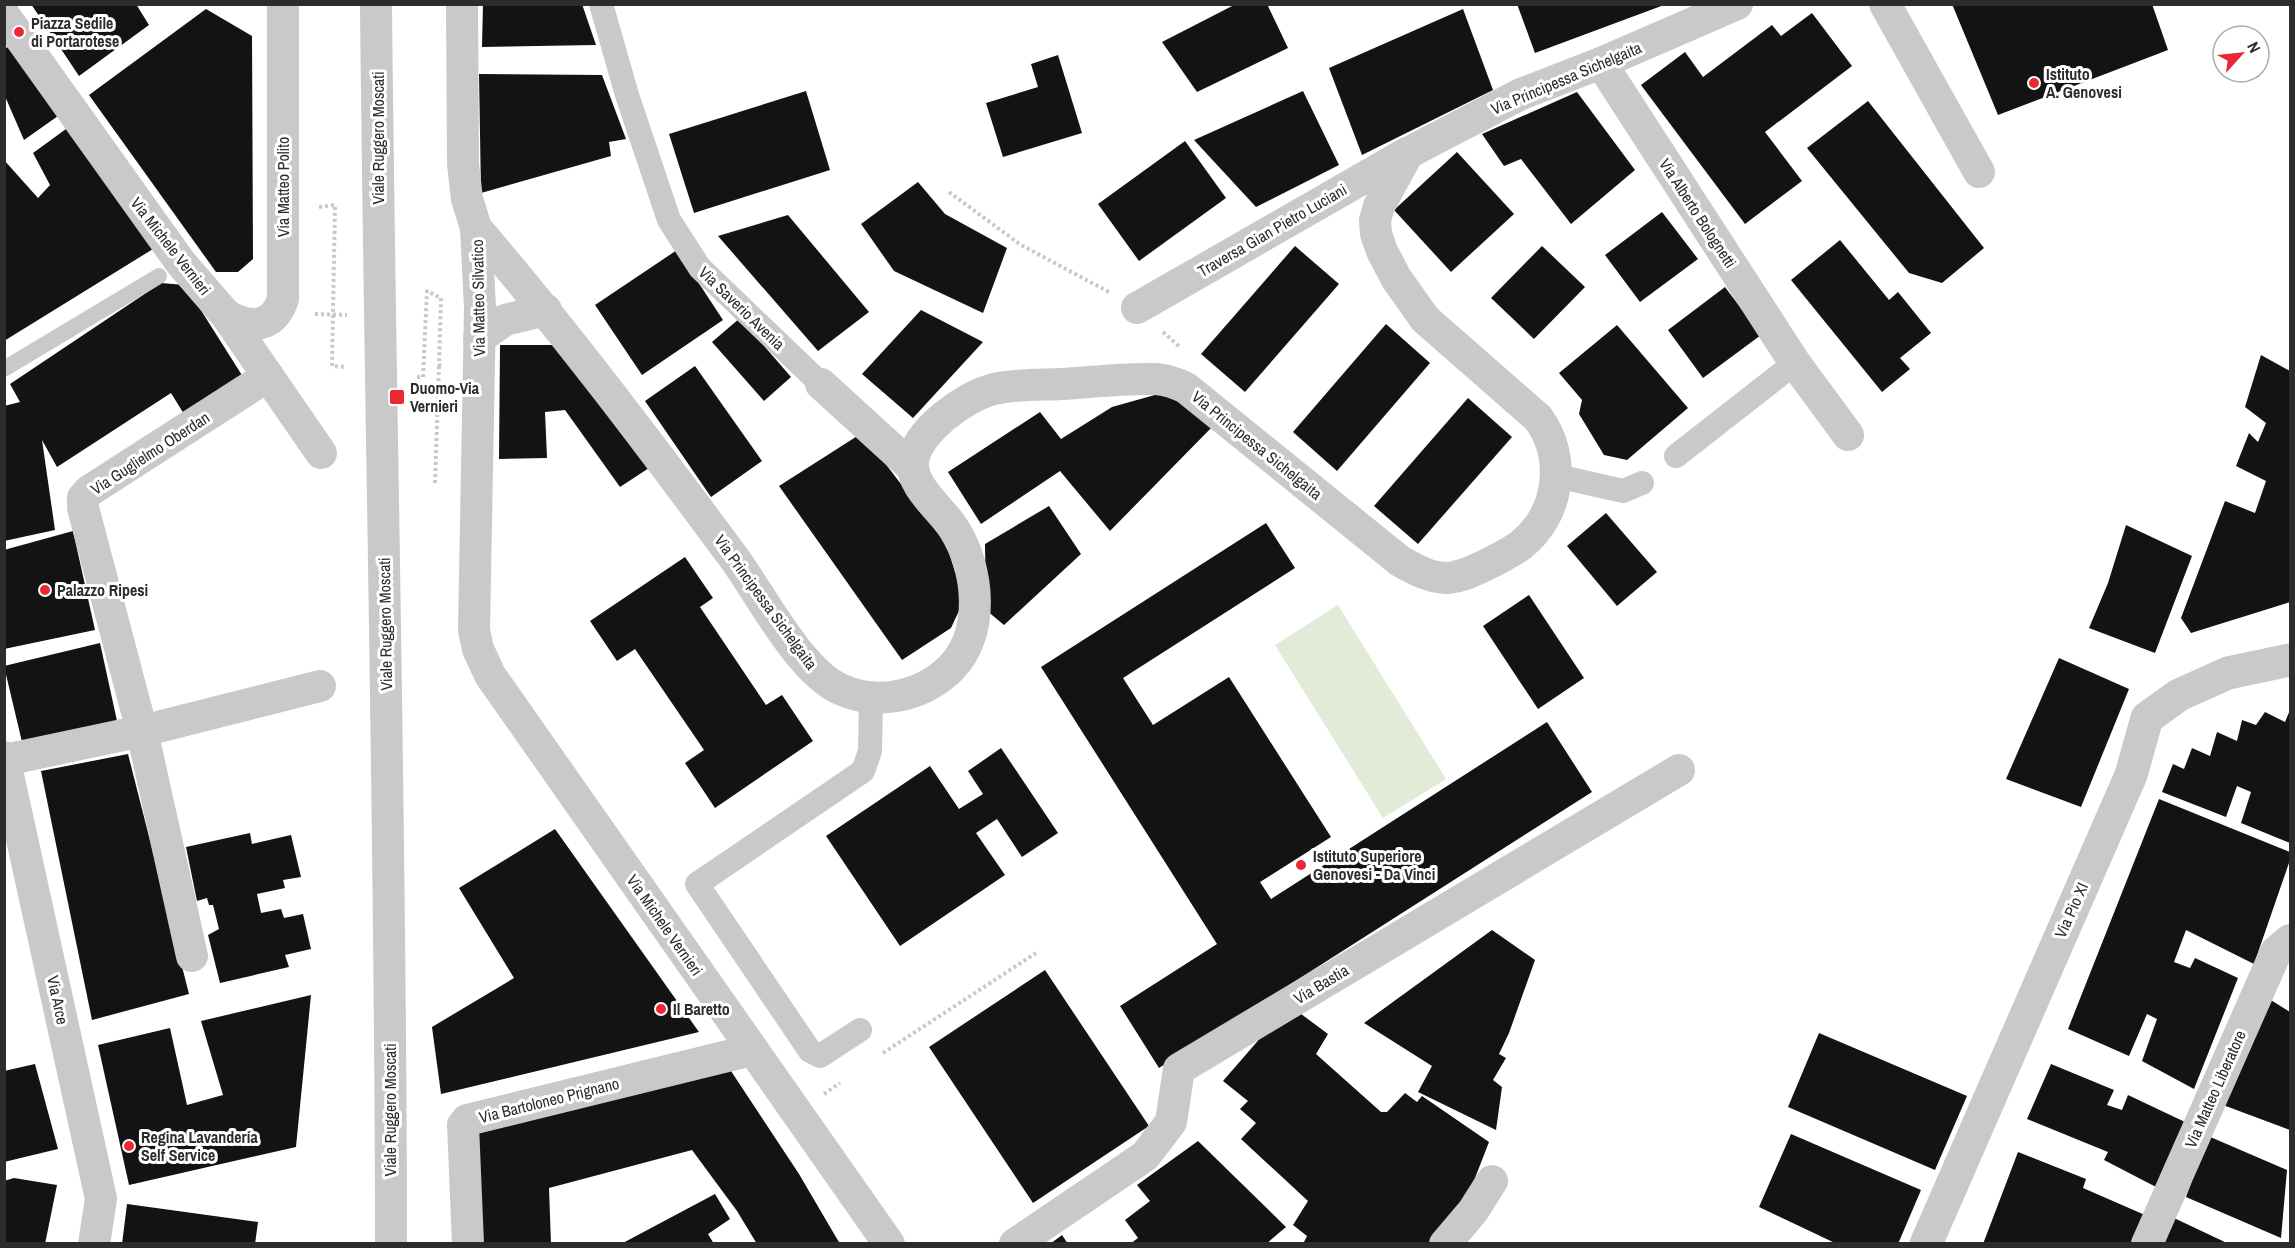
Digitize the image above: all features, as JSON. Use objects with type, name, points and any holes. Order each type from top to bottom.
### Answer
[{"type":"street","name":"Via Matteo Polito","points":[[226,315],[240,323],[252,325],[261,323],[275,313],[283,299],[283,4]]},
{"type":"street","name":"Viale Ruggero Moscati","points":[[376,4],[386,656],[391,1244]]},
{"type":"street","name":"Via Matteo Silvatico","points":[[462,4],[463,164],[467,199],[476,228],[479,351],[474,630]]},
{"type":"street","name":"Via Saverio Avenia","points":[[601,4],[627,95],[669,220],[700,268],[912,467]]},
{"type":"street","name":"Via Principessa Sichelgaita","points":[[476,228],[546,310],[736,560],[800,654],[819,675],[838,688],[871,699],[917,691],[951,668],[970,635],[973,620],[973,586],[969,563],[961,540],[946,516],[925,493],[912,467],[916,447],[928,431],[962,405],[994,389],[1139,379],[1175,382],[1186,388],[1400,561],[1417,570],[1435,577],[1448,578],[1461,575],[1481,568],[1521,545],[1531,536],[1548,512],[1557,476],[1554,449],[1550,437],[1538,418],[1425,319],[1396,278],[1382,250],[1376,234],[1375,220],[1379,206],[1408,153],[1521,94],[1601,63],[1737,4]]},
{"type":"street","points":[[1885,4],[1979,172]]},
{"type":"street","name":"Via Michele Vernieri","points":[[13,27],[181,263],[226,315],[321,453]]},
{"type":"street","name":"Via Alberto Bolognetti","points":[[1601,63],[1795,363],[1848,435]]},
{"type":"street","name":"Traversa Gian Pietro Luciani","points":[[1137,308],[1408,153]]},
{"type":"street","points":[[479,351],[505,320],[546,310]]},
{"type":"street","points":[[1676,456],[1795,363]]},
{"type":"street","name":"Via Guglielmo Oberdan","points":[[142,731],[83,508],[83,498],[89,491],[268,376]]},
{"type":"street","points":[[1557,476],[1623,490],[1642,483]]},
{"type":"street","name":"Via Michele Vernieri","points":[[474,630],[477,648],[490,675],[889,1244]]},
{"type":"street","name":"Via Pio XI","points":[[1926,1244],[2131,775],[2147,718],[2179,695],[2228,673],[2290,660]]},
{"type":"street","points":[[5,758],[142,731],[320,686]]},
{"type":"street","points":[[860,1030],[820,1056],[810,1051],[697,884],[863,771],[870,751],[871,699]]},
{"type":"street","points":[[142,731],[192,956]]},
{"type":"street","name":"Via Arce","points":[[5,758],[101,1200],[94,1244]]},
{"type":"street","name":"Via Bastia","points":[[1015,1244],[1145,1156],[1171,1122],[1179,1069],[1679,770]]},
{"type":"street","name":"Via Matteo Liberatore","points":[[2147,1244],[2276,952],[2290,940]]},
{"type":"street","name":"Via Bartoloneo Prignano","points":[[468,1244],[463,1125],[467,1120],[752,1050]]},
{"type":"street","points":[[1445,1244],[1473,1211],[1492,1181]]},
{"type":"lane","points":[[4,369],[159,276]]},
{"type":"path","points":[[949,192],[1021,244],[1137,308],[1198,364],[1186,388]]},
{"type":"path","points":[[318,218],[319,206],[335,205],[332,366],[423,377],[427,291],[441,298],[435,483]]},
{"type":"path","points":[[439,365],[479,351]]},
{"type":"path","points":[[882,1054],[1036,953]]},
{"type":"green space","points":[[1338,605],[1446,779],[1383,818],[1275,645]]},
{"type":"building","points":[[31,4],[136,4],[149,25],[79,76]]},
{"type":"building","points":[[483,4],[582,4],[596,45],[482,47]]},
{"type":"building","points":[[1236,4],[1267,4],[1288,48],[1197,92],[1162,42]]},
{"type":"building","points":[[1517,4],[1664,4],[1664,5],[1535,53]]},
{"type":"building","name":"Istituto A. Genovesi","points":[[1952,4],[2152,4],[2168,50],[1998,115]]},
{"type":"building","points":[[206,9],[252,36],[253,259],[238,272],[216,272],[89,95]]},
{"type":"building","points":[[1463,9],[1493,90],[1362,155],[1329,68]]},
{"type":"building","points":[[1812,13],[1852,66],[1765,132],[1802,181],[1745,224],[1641,85],[1685,52],[1703,77],[1772,25],[1781,36]]},
{"type":"building","points":[[10,46],[58,116],[24,140],[4,94],[4,49]]},
{"type":"building","points":[[1058,55],[1082,133],[1003,157],[986,103],[1038,87],[1031,64]]},
{"type":"building","points":[[479,74],[602,75],[626,139],[609,142],[611,156],[481,193]]},
{"type":"building","points":[[806,91],[830,170],[694,213],[669,134]]},
{"type":"building","points":[[1303,91],[1339,165],[1256,207],[1194,140]]},
{"type":"building","points":[[1577,92],[1635,170],[1571,224],[1521,159],[1504,166],[1482,134]]},
{"type":"building","points":[[1868,101],[1984,248],[1942,283],[1909,273],[1807,148]]},
{"type":"building","points":[[66,129],[153,249],[4,341],[4,160],[38,198],[50,185],[33,153]]},
{"type":"building","points":[[1185,141],[1226,198],[1139,261],[1098,204]]},
{"type":"building","points":[[1457,152],[1514,214],[1451,272],[1394,210]]},
{"type":"building","points":[[918,182],[945,214],[1007,248],[983,313],[894,271],[861,224]]},
{"type":"building","points":[[1662,212],[1698,259],[1640,302],[1605,255]]},
{"type":"building","points":[[788,215],[869,312],[818,351],[718,236]]},
{"type":"building","points":[[1840,240],[1889,300],[1898,292],[1931,333],[1900,358],[1910,369],[1882,392],[1791,280]]},
{"type":"building","points":[[1295,246],[1339,284],[1245,392],[1201,354]]},
{"type":"building","points":[[1542,246],[1585,287],[1534,339],[1491,298]]},
{"type":"building","points":[[677,250],[723,320],[642,375],[595,305]]},
{"type":"building","points":[[161,283],[185,285],[245,380],[187,419],[171,393],[57,467],[42,440],[55,530],[4,541],[4,406],[20,402],[10,384]]},
{"type":"building","points":[[1725,287],[1761,335],[1703,378],[1668,330]]},
{"type":"building","points":[[921,310],[983,342],[913,418],[862,374]]},
{"type":"building","points":[[740,318],[791,377],[764,401],[712,342]]},
{"type":"building","points":[[1386,324],[1430,363],[1337,471],[1293,432]]},
{"type":"building","points":[[1617,325],[1688,408],[1627,460],[1604,455],[1579,414],[1582,400],[1559,373]]},
{"type":"building","points":[[500,345],[562,345],[649,468],[620,487],[565,410],[545,412],[547,458],[499,459]]},
{"type":"building","points":[[2261,355],[2290,371],[2290,602],[2191,633],[2181,618],[2225,501],[2255,513],[2266,481],[2236,466],[2249,433],[2258,442],[2266,423],[2245,407]]},
{"type":"building","points":[[695,366],[762,461],[711,497],[645,401]]},
{"type":"building","points":[[1169,391],[1213,426],[1110,531],[1060,471],[981,524],[948,472],[1040,412],[1061,439],[1112,407]]},
{"type":"building","points":[[1468,398],[1512,437],[1418,544],[1374,506]]},
{"type":"building","points":[[862,433],[946,543],[964,600],[951,628],[902,660],[779,486]]},
{"type":"building","points":[[1049,506],[1081,554],[1004,625],[986,610],[985,544]]},
{"type":"building","points":[[1606,513],[1657,572],[1617,606],[1567,546]]},
{"type":"building","points":[[1266,523],[1295,568],[1123,678],[1153,725],[1229,677],[1331,837],[1260,882],[1271,899],[1547,722],[1592,792],[1159,1068],[1120,1006],[1217,944],[1041,667]]},
{"type":"building","points":[[2126,525],[2192,556],[2155,653],[2089,628],[2108,583]]},
{"type":"building","name":"Palazzo Ripesi","points":[[73,531],[95,630],[4,649],[4,550]]},
{"type":"building","points":[[685,557],[713,598],[700,607],[766,705],[782,695],[813,741],[715,808],[685,763],[704,750],[635,649],[617,661],[590,621]]},
{"type":"building","points":[[1529,595],[1584,678],[1538,709],[1483,626]]},
{"type":"building","points":[[100,643],[117,721],[22,742],[4,666]]},
{"type":"building","points":[[2059,658],[2129,689],[2081,807],[2006,779]]},
{"type":"building","points":[[2290,710],[2290,843],[2241,823],[2251,792],[2237,786],[2226,817],[2162,792],[2173,764],[2184,769],[2192,748],[2210,756],[2217,732],[2237,741],[2242,720],[2256,725],[2265,712],[2285,722]]},
{"type":"building","points":[[1001,748],[1058,833],[1022,857],[997,819],[976,833],[1005,875],[900,946],[826,836],[930,766],[959,809],[983,794],[968,771]]},
{"type":"building","points":[[128,754],[189,994],[92,1020],[41,771]]},
{"type":"building","points":[[2159,799],[2290,852],[2290,860],[2254,964],[2186,930],[2174,962],[2190,968],[2195,958],[2238,978],[2194,1089],[2142,1061],[2157,1019],[2147,1014],[2129,1056],[2068,1029]]},
{"type":"building","points":[[555,829],[699,1032],[441,1094],[432,1027],[514,978],[459,888]]},
{"type":"building","points":[[250,833],[252,844],[291,835],[301,877],[283,880],[285,888],[257,894],[261,913],[281,909],[284,918],[303,914],[311,949],[285,955],[289,967],[220,983],[208,935],[219,929],[213,905],[209,905],[207,898],[197,901],[186,847]]},
{"type":"building","points":[[1492,930],[1535,960],[1509,1033],[1499,1054],[1506,1058],[1493,1080],[1502,1087],[1496,1130],[1418,1092],[1432,1066],[1364,1023]]},
{"type":"building","points":[[1045,970],[1149,1126],[1033,1203],[929,1047]]},
{"type":"building","points":[[311,995],[296,1147],[129,1185],[98,1045],[170,1028],[187,1105],[223,1095],[201,1021]]},
{"type":"building","points":[[2266,997],[2290,1012],[2290,1130],[2223,1105]]},
{"type":"building","points":[[1289,1005],[1328,1034],[1316,1054],[1381,1112],[1387,1112],[1405,1093],[1417,1102],[1422,1096],[1489,1142],[1463,1209],[1434,1244],[1303,1244],[1307,1236],[1293,1225],[1308,1201],[1241,1139],[1256,1123],[1240,1109],[1248,1101],[1223,1081]]},
{"type":"building","points":[[1819,1033],[1967,1096],[1935,1170],[1788,1107]]},
{"type":"building","points":[[35,1064],[58,1149],[4,1162],[4,1071]]},
{"type":"building","points":[[2051,1064],[2114,1090],[2107,1105],[2122,1110],[2128,1095],[2185,1122],[2158,1188],[2104,1160],[2108,1152],[2027,1119]]},
{"type":"building","points":[[729,1068],[799,1174],[840,1244],[757,1244],[737,1211],[692,1150],[549,1188],[551,1244],[479,1244],[476,1134]]},
{"type":"building","points":[[1791,1134],[1921,1190],[1898,1244],[1837,1244],[1759,1207]]},
{"type":"building","points":[[2208,1136],[2287,1170],[2281,1238],[2186,1197]]},
{"type":"building","points":[[1198,1141],[1286,1227],[1266,1244],[1130,1244],[1138,1238],[1125,1220],[1150,1201],[1137,1185]]},
{"type":"building","points":[[2018,1152],[2086,1179],[2083,1188],[2145,1215],[2134,1244],[1983,1244]]},
{"type":"building","points":[[14,1178],[57,1185],[45,1244],[4,1244],[4,1181]]},
{"type":"building","points":[[715,1194],[730,1219],[708,1234],[714,1244],[621,1244]]},
{"type":"building","points":[[127,1204],[258,1222],[255,1244],[122,1244]]},
{"type":"building","points":[[2174,1218],[2229,1244],[2164,1244]]},
{"type":"building","points":[[1062,1235],[1068,1244],[1050,1244]]},
{"type":"place","name":"Piazza Sedile di Portarotese","points":[[19,32]]},
{"type":"place","name":"Istituto A. Genovesi","points":[[2034,83]]},
{"type":"place","name":"Duomo-Via Vernieri","points":[[397,397]]},
{"type":"place","name":"Palazzo Ripesi","points":[[45,590]]},
{"type":"place","name":"Istituto Superiore Genovesi - Da Vinci","points":[[1301,865]]},
{"type":"place","name":"Il Baretto","points":[[661,1009]]},
{"type":"place","name":"Regina Lavandería Self Service","points":[[129,1146]]}]
